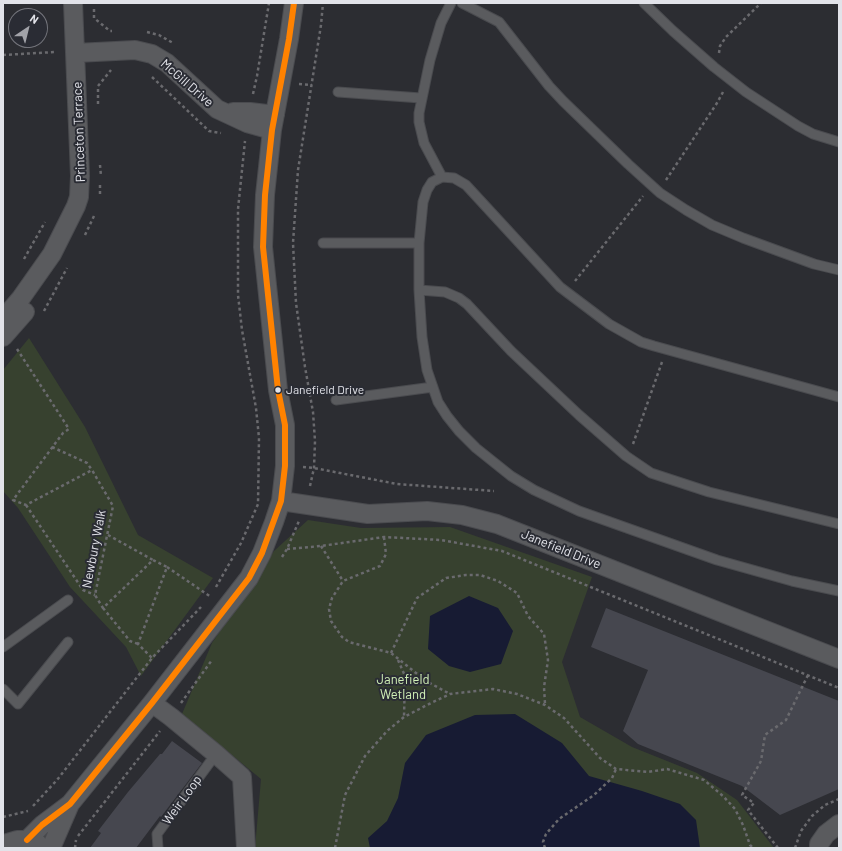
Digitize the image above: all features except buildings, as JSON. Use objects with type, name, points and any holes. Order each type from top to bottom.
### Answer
[{"type":"street","name":"Princeton Terrace","points":[[9,341],[39,290],[52,254],[76,206],[80,190],[73,3]]},
{"type":"street","points":[[27,840],[42,825],[70,804],[152,703],[249,578],[264,547],[281,501],[285,466],[284,425],[278,390],[263,247],[265,195],[274,123],[294,3]]},
{"type":"street","name":"McGill Drive","points":[[76,53],[136,50],[152,54],[166,63],[217,109],[248,118],[274,123]]},
{"type":"street","name":"Princeton Terrace","points":[[3,320],[21,298],[52,254]]},
{"type":"street","name":"Janefield Drive","points":[[281,501],[368,514],[427,512],[462,515],[497,524],[839,659]]},
{"type":"street","points":[[152,703],[171,717],[242,777],[246,848]]},
{"type":"street","points":[[51,848],[70,804]]},
{"type":"street","points":[[819,848],[818,844],[826,834],[839,824]]},
{"type":"street","points":[[4,844],[17,840],[27,840],[35,842],[43,848]]},
{"type":"lane","points":[[442,177],[424,143],[419,122],[421,98],[441,23],[450,3]]},
{"type":"lane","points":[[462,3],[499,22],[549,86],[660,194],[712,225],[814,264],[839,270]]},
{"type":"lane","points":[[644,3],[714,67],[746,92],[798,126],[813,134],[839,142]]},
{"type":"lane","points":[[338,92],[421,98]]},
{"type":"lane","points":[[839,397],[666,350],[640,342],[624,334],[566,293],[551,279],[469,188],[460,180],[442,177],[432,182],[423,202],[419,243],[419,290],[423,349],[432,388],[438,402],[459,431],[476,448],[511,476],[552,500],[717,560],[792,581],[839,591]]},
{"type":"lane","points":[[323,243],[419,243]]},
{"type":"lane","points":[[419,290],[445,292],[467,304],[511,351],[626,456],[651,473],[709,492],[839,524]]},
{"type":"lane","points":[[336,400],[432,388]]},
{"type":"lane","points":[[3,647],[68,600]]},
{"type":"lane","points":[[3,689],[18,704],[68,642]]},
{"type":"lane","name":"Weir Loop","points":[[158,848],[157,834],[216,754]]},
{"type":"path","points":[[3,817],[27,811],[36,804],[62,774],[152,658],[211,597],[241,543],[258,504],[259,438],[256,408],[238,295],[238,209],[241,170],[248,118],[257,76],[268,3]]},
{"type":"path","points":[[280,560],[287,549],[307,505],[314,468],[315,441],[313,412],[296,303],[293,243],[298,170],[304,122],[314,70],[323,3]]},
{"type":"path","points":[[714,67],[718,58],[720,46],[726,37],[761,3]]},
{"type":"path","points":[[3,55],[54,52],[54,45]]},
{"type":"path","points":[[98,108],[98,86],[112,69]]},
{"type":"path","points":[[150,76],[209,131],[224,134]]},
{"type":"path","points":[[660,194],[669,174],[718,103],[723,93],[727,78]]},
{"type":"path","points":[[99,198],[100,159]]},
{"type":"path","points":[[566,293],[621,223],[652,187]]},
{"type":"path","points":[[81,241],[96,210]]},
{"type":"path","points":[[20,265],[47,218]]},
{"type":"path","points":[[40,316],[68,268]]},
{"type":"path","points":[[9,341],[69,430],[62,433],[13,500],[26,505],[83,590],[94,595]]},
{"type":"path","points":[[626,456],[637,436],[666,350]]},
{"type":"path","points":[[26,505],[92,470],[87,463],[52,447]]},
{"type":"path","points":[[259,464],[314,468],[397,484],[494,491]]},
{"type":"path","name":"Newbury Walk","points":[[92,470],[113,506],[108,536],[94,595],[103,608],[152,560]]},
{"type":"path","points":[[108,536],[167,568],[211,597]]},
{"type":"path","points":[[287,549],[384,538],[441,540],[502,551],[839,688]]},
{"type":"path","points":[[384,538],[386,554],[380,566],[343,582],[332,598],[329,609],[331,622],[342,637],[349,642],[391,653],[426,681],[450,694]]},
{"type":"path","points":[[321,546],[343,582]]},
{"type":"path","points":[[138,644],[167,568]]},
{"type":"path","points":[[391,653],[417,598],[432,587],[446,578],[466,575],[480,575],[498,581],[517,594],[528,616],[544,634],[548,660],[544,687],[545,705]]},
{"type":"path","points":[[103,608],[130,641],[138,644],[152,658]]},
{"type":"path","points":[[75,848],[76,840],[79,834],[171,717],[216,654]]},
{"type":"path","points":[[398,659],[405,676],[404,717]]},
{"type":"path","points":[[778,848],[748,810],[754,803],[742,794],[761,761],[765,735],[786,720],[808,675]]},
{"type":"path","points":[[335,848],[344,795],[365,756],[387,731],[404,717],[450,694],[493,689],[517,694],[545,705],[564,718],[600,758],[616,769],[648,772],[667,769],[704,780],[723,796],[735,809],[743,825],[750,845],[753,848]]},
{"type":"path","points":[[545,848],[543,842],[546,834],[559,819],[594,795],[612,778],[616,769]]},
{"type":"green space","points":[[29,338],[85,427],[138,535],[213,578],[141,676],[126,647],[70,587],[18,508],[3,491],[3,370]]},
{"type":"green space","name":"Janefield Wetland","points":[[308,520],[361,528],[450,527],[592,577],[562,662],[580,717],[632,747],[697,773],[737,800],[774,848],[255,848],[261,779],[182,714],[212,643],[274,551]]},
{"type":"water","points":[[469,596],[498,608],[513,631],[501,664],[470,672],[449,666],[428,649],[430,616]]},
{"type":"water","points":[[515,714],[562,743],[589,776],[642,791],[680,804],[696,820],[700,848],[370,848],[368,838],[387,821],[398,798],[405,763],[426,735],[475,715]]},
{"type":"transit line","points":[[27,840],[42,825],[70,804],[152,703],[249,578],[262,553],[281,501],[285,466],[285,425],[278,390],[263,247],[265,195],[272,130],[289,39],[294,3]]},
{"type":"place","name":"Janefield Drive","points":[[278,390]]}]
